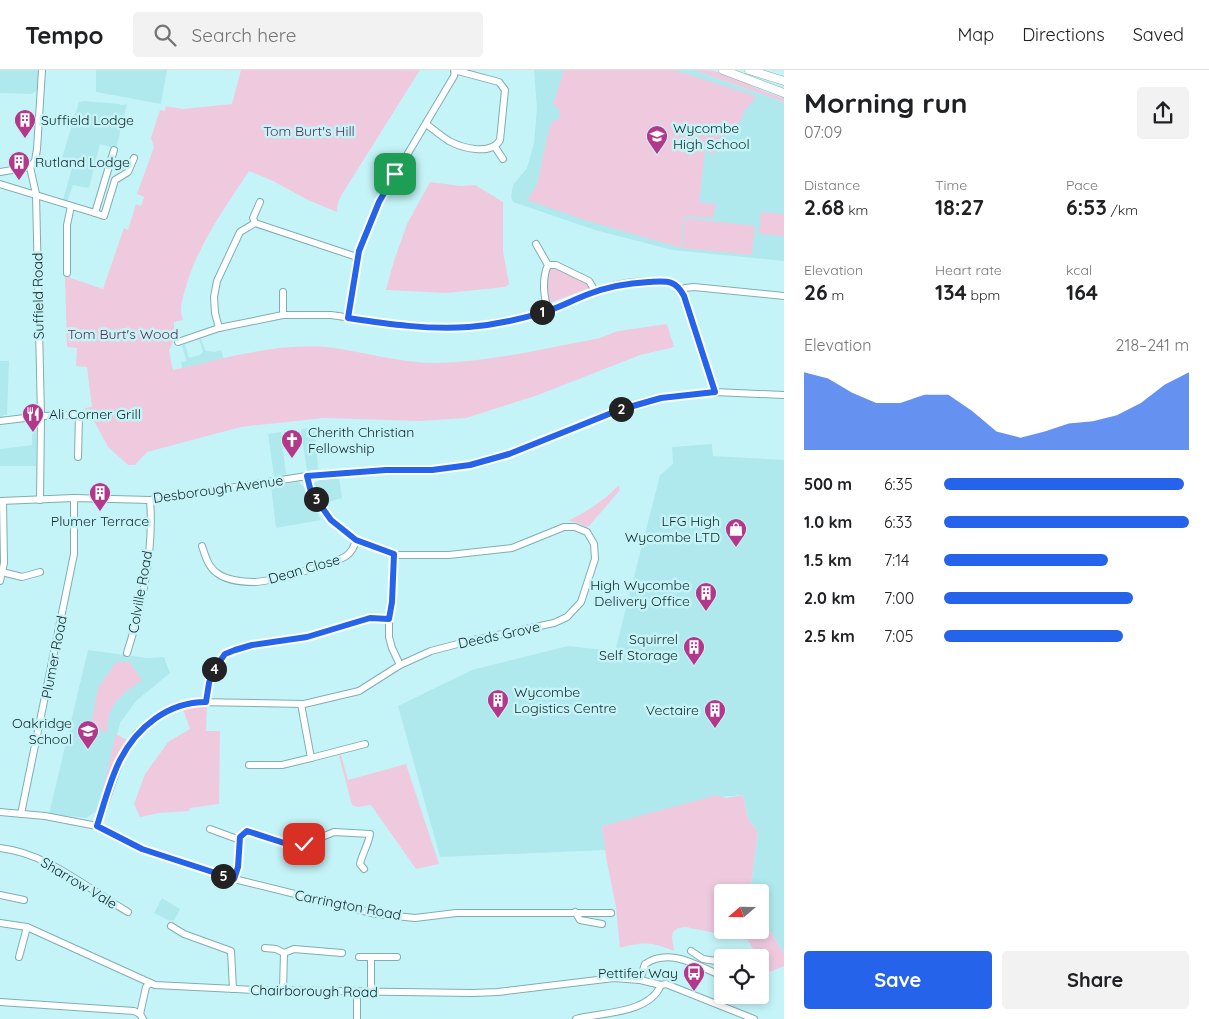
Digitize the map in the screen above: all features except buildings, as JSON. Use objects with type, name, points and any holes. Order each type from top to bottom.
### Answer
[{"type":"main road","points":[[723,70],[784,93]]},
{"type":"main road","points":[[749,70],[784,81]]},
{"type":"street","name":"Suffield Road","points":[[40,500],[41,416],[36,194],[30,167],[36,158],[42,70]]},
{"type":"street","points":[[348,318],[357,257],[379,202],[454,76],[454,70],[499,82],[504,88],[500,140],[495,147]]},
{"type":"street","points":[[426,124],[449,140],[464,146],[478,148],[495,147]]},
{"type":"street","points":[[495,147],[503,160]]},
{"type":"street","points":[[95,212],[114,150]]},
{"type":"street","points":[[0,184],[104,216],[115,180],[128,172],[134,158]]},
{"type":"street","points":[[0,172],[30,167]]},
{"type":"street","points":[[255,223],[253,218],[260,202]]},
{"type":"street","points":[[67,273],[67,225],[71,206]]},
{"type":"street","points":[[219,328],[215,313],[214,297],[217,282],[240,232],[255,223],[357,257]]},
{"type":"street","points":[[536,244],[548,265]]},
{"type":"street","points":[[548,265],[556,265],[589,281],[595,291]]},
{"type":"street","points":[[548,265],[544,273],[545,302],[549,311]]},
{"type":"street","points":[[178,342],[219,328],[283,316],[311,314],[413,327],[469,327],[514,320],[549,311],[595,291],[616,285],[633,282],[667,281],[681,290],[715,392]]},
{"type":"street","points":[[681,290],[694,287],[784,296]]},
{"type":"street","points":[[283,292],[283,316]]},
{"type":"street","name":"Desborough Avenue","points":[[2,501],[74,498],[150,500],[307,476],[386,470],[432,470],[470,465],[509,454],[619,410],[661,398],[715,392],[784,395]]},
{"type":"street","points":[[0,421],[41,416],[79,415],[78,457]]},
{"type":"street","name":"Deeds Grove","points":[[97,826],[120,760],[136,734],[155,718],[173,708],[195,702],[301,704],[359,691],[400,665],[431,651],[554,623],[567,617],[581,602],[595,559],[594,544],[587,532],[575,527],[564,527],[512,548],[449,555],[394,554],[356,540],[331,520],[311,492],[307,476]]},
{"type":"street","name":"Plumer Road","points":[[21,814],[74,554],[74,498]]},
{"type":"street","name":"Colville Road","points":[[127,653],[132,639],[146,573],[150,500]]},
{"type":"street","points":[[0,581],[4,563],[2,501]]},
{"type":"street","name":"Dean Close","points":[[202,546],[208,562],[217,573],[244,582],[256,582],[288,575],[346,557],[354,548],[356,540]]},
{"type":"street","points":[[394,554],[389,637],[400,665]]},
{"type":"street","points":[[2,572],[22,577],[40,572]]},
{"type":"street","points":[[206,702],[212,672],[225,654],[252,645],[307,637],[370,618],[389,619]]},
{"type":"street","points":[[301,704],[311,758]]},
{"type":"street","points":[[249,766],[282,764],[365,744]]},
{"type":"street","name":"Carrington Road","points":[[0,812],[45,816],[97,826],[142,849],[234,879],[376,914],[415,918],[456,913],[611,913]]},
{"type":"street","points":[[210,829],[240,840]]},
{"type":"street","points":[[234,879],[238,867],[240,837],[247,831],[284,843],[304,844],[334,832],[370,834],[360,864],[364,869]]},
{"type":"street","name":"Sharrow Vale","points":[[0,848],[32,856],[48,863],[128,912]]},
{"type":"street","points":[[0,896],[24,900]]},
{"type":"street","points":[[575,912],[580,920],[602,924]]},
{"type":"street","name":"Chairborough Road","points":[[0,923],[27,927],[126,970],[150,983],[233,989],[473,993],[498,992],[614,978],[640,980],[661,985],[666,984],[754,1019]]},
{"type":"street","points":[[171,926],[184,934],[231,951],[233,989]]},
{"type":"street","points":[[19,957],[27,927]]},
{"type":"street","points":[[265,948],[276,949],[284,953],[294,949],[342,953]]},
{"type":"street","points":[[691,952],[703,959],[714,961]]},
{"type":"street","points":[[283,990],[284,953]]},
{"type":"street","points":[[640,980],[645,964],[661,956],[678,958],[714,973]]},
{"type":"street","points":[[359,957],[397,957]]},
{"type":"street","points":[[371,958],[371,991]]},
{"type":"street","points":[[700,967],[703,959]]},
{"type":"street","points":[[0,1002],[134,1012],[142,1017],[146,987],[150,983]]},
{"type":"street","points":[[576,1019],[644,1004],[656,995],[661,985]]},
{"type":"street","points":[[357,991],[357,1019]]},
{"type":"shaded area","points":[[0,70],[39,70],[38,89],[32,94],[0,93]]},
{"type":"shaded area","points":[[96,70],[167,70],[161,104],[96,92]]},
{"type":"shaded area","name":"Wycombe High School","points":[[534,70],[693,70],[784,102],[784,261],[672,250],[595,230],[513,202],[511,197],[513,185],[527,168],[534,143],[537,108]]},
{"type":"shaded area","points":[[79,102],[127,104],[116,149],[100,144],[89,188],[73,185],[67,202],[63,200],[74,161],[62,158]]},
{"type":"shaded area","points":[[199,339],[201,339],[206,351],[215,352],[221,350],[224,360],[182,368],[181,362],[186,361],[186,359],[182,346],[185,344],[189,358],[199,355],[203,352]]},
{"type":"shaded area","points":[[0,361],[9,361],[7,415],[3,415],[3,419],[0,419]]},
{"type":"shaded area","points":[[32,424],[36,426],[36,466],[0,466],[0,449],[32,445]]},
{"type":"shaded area","points":[[315,427],[318,469],[307,471],[301,429]]},
{"type":"shaded area","points":[[281,432],[286,474],[274,476],[268,434]]},
{"type":"shaded area","points":[[712,444],[713,456],[784,460],[784,954],[769,929],[769,884],[751,884],[758,832],[748,819],[743,795],[720,797],[602,826],[606,850],[440,857],[398,706],[472,670],[568,646],[615,651],[660,475],[673,464],[672,447]]},
{"type":"shaded area","points":[[339,477],[342,498],[326,503],[314,489],[314,483],[322,479]]},
{"type":"shaded area","points":[[298,482],[304,487],[321,520],[276,528],[271,486]]},
{"type":"shaded area","name":"Oakridge School","points":[[88,650],[147,658],[164,657],[170,673],[136,701],[120,723],[98,810],[86,818],[49,814]]},
{"type":"shaded area","points":[[162,898],[180,909],[174,921],[154,913]]},
{"type":"green space","name":"Tom Burt's Wood","points":[[241,70],[420,70],[344,191],[338,202],[337,212],[249,171],[212,228],[190,274],[181,305],[183,320],[174,322],[174,339],[169,351],[173,370],[249,353],[307,346],[326,347],[408,361],[456,362],[518,354],[600,338],[618,331],[667,324],[674,347],[640,355],[538,395],[466,418],[420,421],[324,418],[241,427],[147,452],[135,465],[128,465],[108,447],[93,419],[86,419],[85,408],[92,407],[87,367],[76,366],[77,348],[67,347],[65,276],[103,289],[124,228],[128,230],[136,204],[141,206],[144,197],[137,194],[154,147],[151,138],[160,110],[165,111],[166,106],[183,109],[232,104]]},
{"type":"green space","name":"Wycombe High School","points":[[564,70],[674,70],[756,96],[745,109],[737,128],[730,131],[714,154],[707,150],[705,151],[699,202],[716,204],[713,218],[684,216],[681,248],[585,220],[527,200],[537,185],[552,122],[558,119],[561,112],[553,104]]},
{"type":"green space","points":[[693,70],[713,71],[731,76],[784,98],[784,102]]},
{"type":"green space","points":[[430,182],[461,186],[475,185],[503,202],[503,251],[509,284],[505,287],[446,293],[386,290],[407,224]]},
{"type":"green space","points":[[761,212],[784,214],[784,236],[759,234]]},
{"type":"green space","points":[[685,218],[755,226],[752,255],[682,248]]},
{"type":"green space","points":[[554,267],[588,282],[590,288],[549,303],[546,272]]},
{"type":"green space","points":[[619,485],[620,490],[589,526],[585,527],[579,523],[568,521],[595,505]]},
{"type":"green space","points":[[116,662],[129,662],[142,680],[127,691],[113,707],[107,733],[91,724],[98,688]]},
{"type":"green space","points":[[207,705],[206,731],[220,731],[219,804],[190,808],[189,811],[159,813],[140,817],[134,804],[145,774],[168,742],[190,729],[183,709]]},
{"type":"green space","points":[[116,734],[127,740],[98,810]]},
{"type":"green space","points":[[341,755],[348,780],[406,764],[439,864],[416,869],[371,805],[358,807],[352,805],[339,756]]},
{"type":"green space","points":[[717,795],[726,798],[743,795],[748,819],[758,832],[751,884],[714,884],[714,933],[686,927],[678,928],[673,932],[672,937],[674,951],[647,944],[635,944],[620,948],[616,907],[602,826]]},
{"type":"green space","points":[[769,929],[784,954],[784,966],[769,972],[769,949],[753,949],[748,940],[743,939],[769,939]]},
{"type":"place","name":"Suffield Lodge","points":[[25,139]]},
{"type":"place","name":"Wycombe High School","points":[[657,155]]},
{"type":"place","name":"Rutland Lodge","points":[[19,181]]},
{"type":"place","name":"Ali Corner Grill","points":[[33,433]]},
{"type":"place","name":"Cherith Christian Fellowship","points":[[292,459]]},
{"type":"place","name":"Plumer Terrace","points":[[100,512]]},
{"type":"place","name":"LFG High Wycombe LTD","points":[[736,548]]},
{"type":"place","name":"High Wycombe Delivery Office","points":[[706,612]]},
{"type":"place","name":"Squirrel Self Storage","points":[[694,666]]},
{"type":"place","name":"Wycombe Logistics Centre","points":[[498,719]]},
{"type":"place","name":"Vectaire","points":[[715,729]]},
{"type":"place","name":"Oakridge School","points":[[88,750]]},
{"type":"place","name":"Pettifer Way","points":[[694,992]]},
{"type":"route","points":[[304,844],[284,843],[254,832],[247,831],[243,833],[240,837],[238,867],[234,879],[142,849],[97,826],[120,760],[136,734],[155,718],[173,708],[195,702],[206,702],[212,672],[225,654],[252,645],[307,637],[370,618],[389,619],[392,602],[394,554],[356,540],[331,520],[311,492],[307,476],[386,470],[432,470],[470,465],[509,454],[581,424],[642,403],[661,398],[715,392],[684,296],[681,290],[667,281],[633,282],[616,285],[587,294],[549,311],[514,320],[469,327],[413,327],[348,318],[357,257],[379,202],[395,174]]},
{"type":"park label","name":"Tom Burt's Hill","points":[[309,131]]}]
